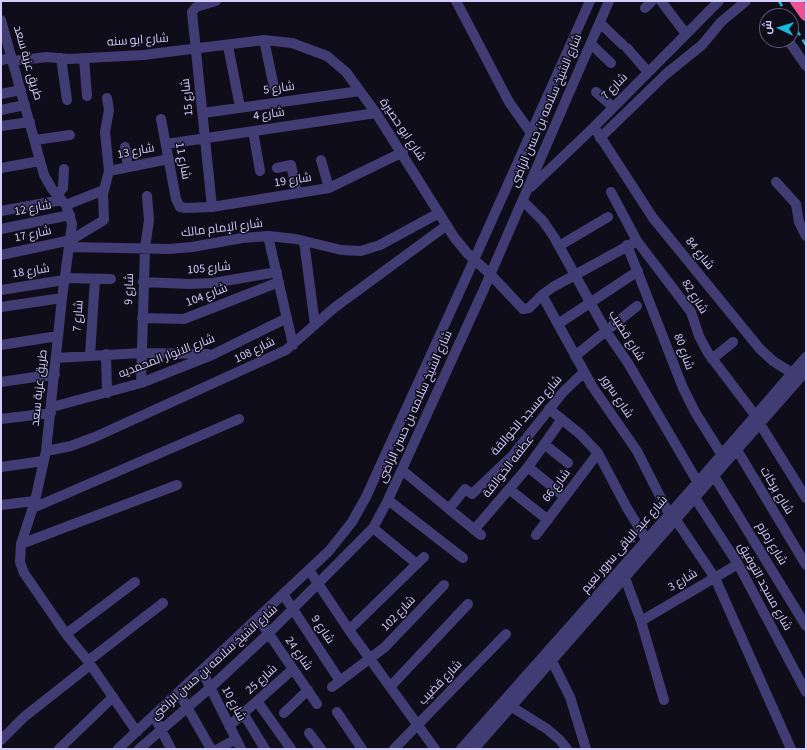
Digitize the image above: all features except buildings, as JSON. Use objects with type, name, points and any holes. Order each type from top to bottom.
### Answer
[{"type":"highway","points":[[796,1],[806,15]]},
{"type":"street","name":"شارع 15","points":[[212,207],[192,12],[196,7],[216,1]]},
{"type":"street","points":[[456,1],[509,102],[531,133]]},
{"type":"street","name":"شارع الشيخ سلامه بن حسن الراضى","points":[[118,749],[138,732],[339,540],[352,522],[366,497],[590,1]]},
{"type":"street","name":"شارع الشيخ سلامه بن حسن الراضى","points":[[139,749],[210,688],[268,634],[373,528],[402,470],[523,201],[609,1]]},
{"type":"street","points":[[661,1],[686,34]]},
{"type":"street","name":"شارع 7","points":[[527,190],[594,127],[719,1]]},
{"type":"street","points":[[600,138],[666,74],[702,45],[721,22],[746,1]]},
{"type":"street","points":[[600,23],[648,72]]},
{"type":"street","name":"طريق عزبة سعد","points":[[2,27],[47,182],[62,200],[70,215],[72,224],[64,279],[45,456],[34,504],[21,544],[20,556],[24,573],[66,634],[89,663],[138,732]]},
{"type":"street","name":"شارع ابو سنه","points":[[12,60],[47,57],[84,58],[228,46],[264,40]]},
{"type":"street","points":[[264,40],[274,87]]},
{"type":"street","name":"شارع ابو حصيرة","points":[[264,40],[292,43],[327,56],[346,72],[403,152],[454,237],[474,260],[490,274],[523,309],[529,308],[542,295]]},
{"type":"street","points":[[591,44],[611,63]]},
{"type":"street","points":[[228,46],[240,107]]},
{"type":"street","points":[[794,48],[806,66]]},
{"type":"street","points":[[61,58],[67,100]]},
{"type":"street","points":[[84,58],[87,96]]},
{"type":"street","points":[[1,60],[12,60]]},
{"type":"street","points":[[1,94],[21,90]]},
{"type":"street","name":"شارع 5","points":[[203,113],[360,90]]},
{"type":"street","points":[[596,92],[613,107]]},
{"type":"street","points":[[70,244],[104,220],[104,190],[109,171],[105,132],[108,110],[107,98]]},
{"type":"street","points":[[1,110],[25,105]]},
{"type":"street","name":"شارع 4","points":[[166,144],[376,113]]},
{"type":"street","name":"شارع 11","points":[[161,119],[176,199],[180,206]]},
{"type":"street","points":[[1,126],[30,122]]},
{"type":"street","name":"شارع 84","points":[[594,127],[640,200],[659,226],[760,349],[773,361],[792,373]]},
{"type":"street","points":[[253,131],[260,171]]},
{"type":"street","points":[[35,140],[70,135]]},
{"type":"street","points":[[126,147],[128,167]]},
{"type":"street","name":"شارع 19","points":[[180,206],[186,208],[212,207],[329,188],[403,152]]},
{"type":"street","name":"شارع 13","points":[[109,171],[169,159]]},
{"type":"street","points":[[321,160],[329,188]]},
{"type":"street","points":[[1,168],[40,161]]},
{"type":"street","points":[[277,168],[291,165],[297,193]]},
{"type":"street","points":[[62,200],[64,169]]},
{"type":"street","points":[[776,182],[796,204],[799,222],[806,236]]},
{"type":"street","points":[[1,211],[62,200],[104,190]]},
{"type":"street","name":"شارع 82","points":[[611,192],[636,240],[688,306],[694,317],[703,344],[712,359],[757,420],[806,498]]},
{"type":"street","name":"شارع 9","points":[[141,383],[145,248],[150,220],[147,196]]},
{"type":"street","name":"شارع قضيب","points":[[523,201],[543,221],[559,246],[606,331],[628,363],[700,487]]},
{"type":"street","name":"شارع الإمام مالك","points":[[70,244],[145,248],[180,248],[229,240],[268,236],[304,241],[348,251],[367,250],[380,245],[439,213]]},
{"type":"street","name":"شارع 12","points":[[1,229],[70,215]]},
{"type":"street","points":[[559,246],[608,217]]},
{"type":"street","name":"شارع 108","points":[[1,467],[45,456],[95,437],[250,368],[293,345],[334,308],[447,225]]},
{"type":"street","points":[[268,236],[293,345]]},
{"type":"street","points":[[542,295],[574,274],[636,240]]},
{"type":"street","points":[[304,241],[315,325]]},
{"type":"street","name":"شارع 17","points":[[1,255],[70,244]]},
{"type":"street","name":"شارع 80","points":[[627,246],[683,388],[724,458]]},
{"type":"street","points":[[558,324],[638,271]]},
{"type":"street","name":"شارع 105","points":[[144,282],[207,283],[278,277]]},
{"type":"street","name":"شارع 104","points":[[142,318],[184,319],[278,277]]},
{"type":"street","name":"شارع 18","points":[[1,290],[64,279],[110,279]]},
{"type":"street","name":"شارع 7","points":[[90,355],[95,279]]},
{"type":"street","name":"شارع سرور","points":[[542,295],[600,399],[638,451],[672,517],[715,578],[791,749]]},
{"type":"street","points":[[1,307],[62,298]]},
{"type":"street","points":[[575,356],[637,306]]},
{"type":"street","name":"شارع الانوار المحمديه","points":[[1,419],[51,410],[141,383],[212,355],[287,318]]},
{"type":"street","points":[[1,345],[58,336]]},
{"type":"street","points":[[712,359],[733,342]]},
{"type":"street","points":[[56,358],[141,353],[212,355]]},
{"type":"street","points":[[106,354],[107,393]]},
{"type":"street","name":"شارع عبد الباقى سرور نعيم","points":[[672,517],[695,498],[700,487],[714,476],[724,458],[737,450],[757,420],[792,373],[806,357]]},
{"type":"street","name":"شارع عبد الباقى سرور نعيم","points":[[461,749],[649,544],[757,420],[806,371]]},
{"type":"street","name":"شارع مسجد الخوالقة","points":[[449,509],[464,490],[472,494],[505,463],[549,409],[584,372]]},
{"type":"street","points":[[1,382],[55,374]]},
{"type":"street","points":[[549,409],[562,419],[598,453],[627,508],[649,544]]},
{"type":"street","points":[[1,506],[34,504],[239,419]]},
{"type":"street","name":"عطفه الخوالقة","points":[[449,509],[477,532],[509,489],[528,467],[562,419]]},
{"type":"street","points":[[544,444],[568,463]]},
{"type":"street","name":"شارع بركات","points":[[737,450],[806,565]]},
{"type":"street","name":"شارع 66","points":[[536,535],[598,453]]},
{"type":"street","points":[[528,467],[565,497]]},
{"type":"street","points":[[402,470],[449,509]]},
{"type":"street","name":"شارع زمزم","points":[[714,476],[806,626]]},
{"type":"street","points":[[21,544],[178,485]]},
{"type":"street","points":[[509,489],[548,520]]},
{"type":"street","name":"شارع مسجد التوفيق","points":[[695,498],[738,564],[806,692]]},
{"type":"street","points":[[388,500],[463,558]]},
{"type":"street","points":[[349,630],[420,561],[373,528]]},
{"type":"street","name":"شارع عبد الباقى سرور نعيم","points":[[474,749],[626,578],[649,544]]},
{"type":"street","name":"شارع 3","points":[[641,620],[738,564]]},
{"type":"street","points":[[308,570],[431,748]]},
{"type":"street","points":[[626,578],[641,620],[664,700]]},
{"type":"street","points":[[66,634],[135,582]]},
{"type":"street","name":"شارع 102","points":[[336,684],[385,648],[444,585]]},
{"type":"street","name":"شارع 9","points":[[283,594],[336,684]]},
{"type":"street","points":[[1,740],[24,717],[163,603]]},
{"type":"street","points":[[390,687],[468,604]]},
{"type":"street","name":"شارع 24","points":[[258,618],[317,704]]},
{"type":"street","name":"شارع قضيب","points":[[394,749],[506,634]]},
{"type":"street","points":[[552,661],[570,697],[586,749]]},
{"type":"street","name":"شارع 25","points":[[229,726],[293,669]]},
{"type":"street","name":"شارع 10","points":[[202,671],[241,749]]},
{"type":"street","points":[[284,714],[308,690]]},
{"type":"street","points":[[179,693],[211,749]]},
{"type":"street","points":[[59,749],[113,697]]},
{"type":"street","points":[[257,701],[291,749]]},
{"type":"street","points":[[512,707],[547,729],[560,740],[567,749]]},
{"type":"street","points":[[337,712],[362,749]]},
{"type":"street","points":[[243,713],[265,749]]},
{"type":"street","points":[[154,716],[172,749]]},
{"type":"street","points":[[309,733],[321,749]]},
{"type":"street","points":[[218,749],[236,739]]},
{"type":"railway","points":[[779,1],[783,8]]},
{"type":"railway","points":[[799,34],[806,45]]}]
